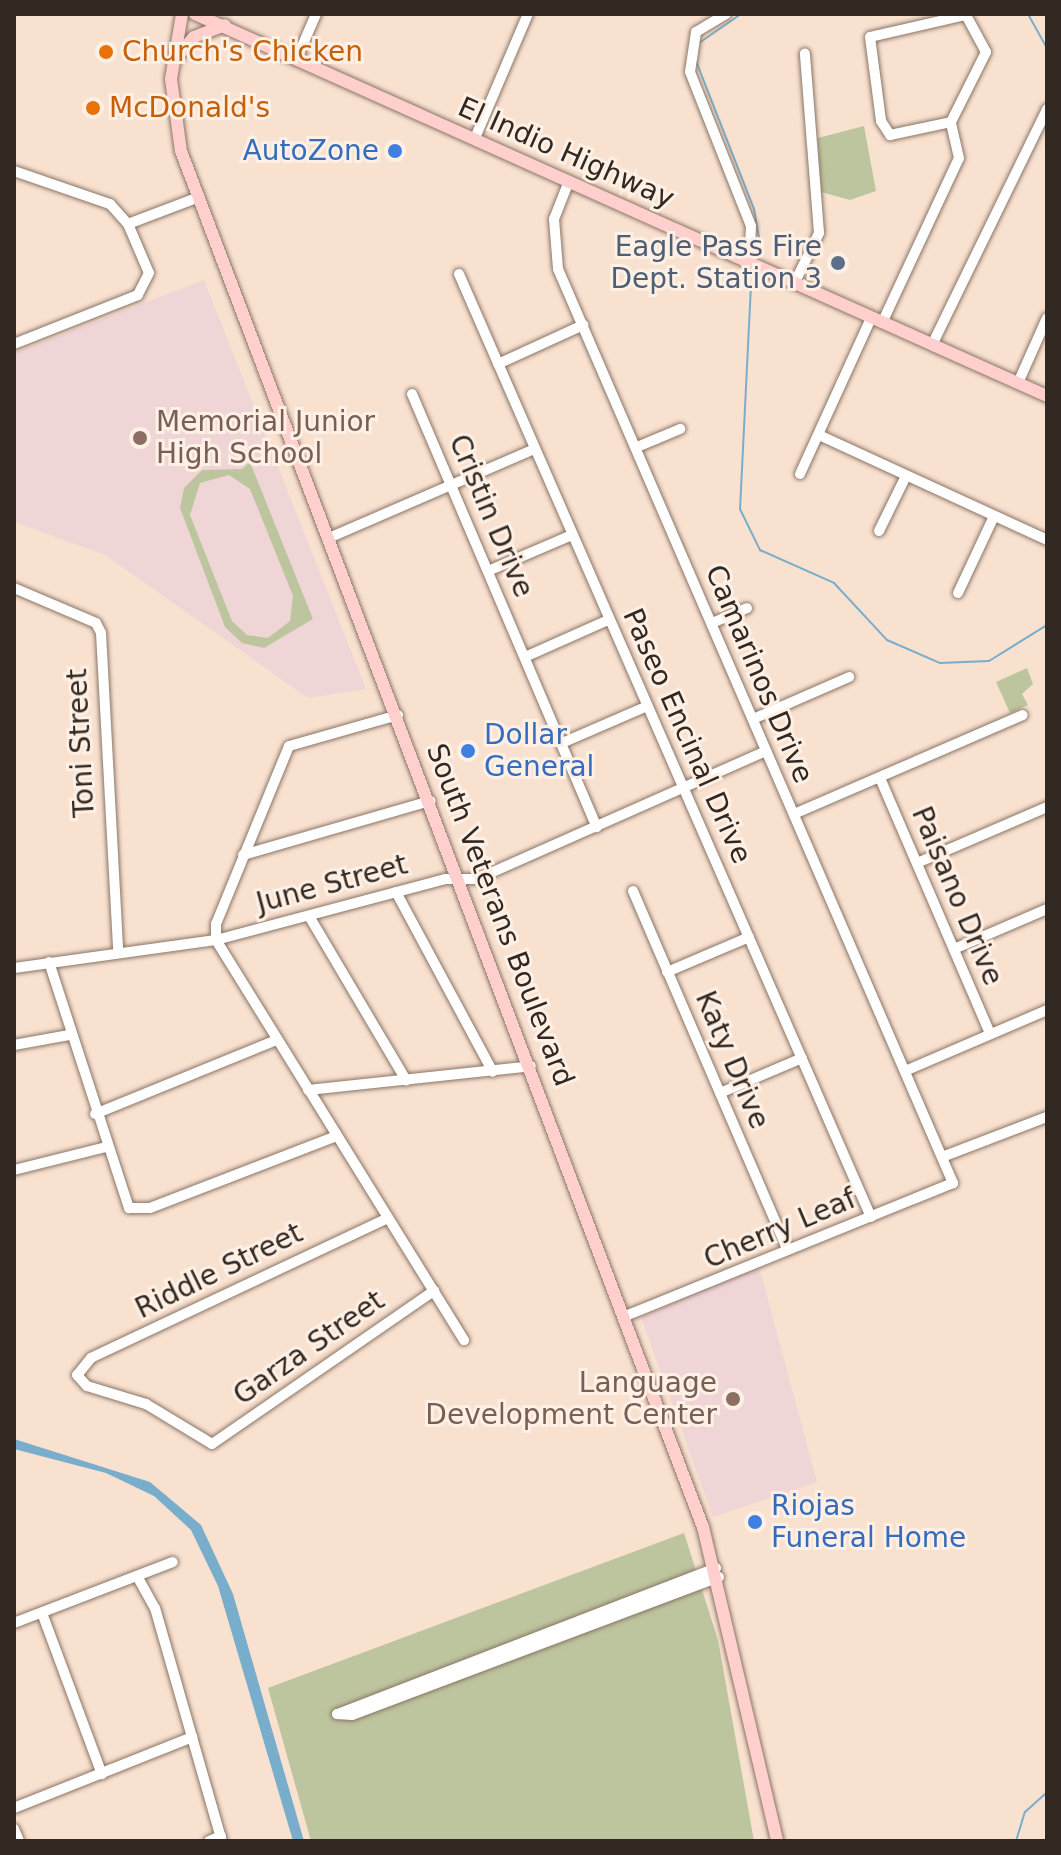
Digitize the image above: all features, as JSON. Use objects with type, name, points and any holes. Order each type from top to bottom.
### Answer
[{"type":"main road","name":"South Veterans Boulevard","points":[[182,14],[173,63],[175,130],[625,1316],[717,1572],[777,1841]]},
{"type":"main road","name":"El Indio Highway","points":[[195,14],[1047,396]]},
{"type":"main road","points":[[173,63],[194,37],[225,25]]},
{"type":"street","points":[[297,58],[316,14]]},
{"type":"street","points":[[475,138],[528,14]]},
{"type":"street","points":[[726,14],[696,32],[690,72],[751,226],[749,261]]},
{"type":"street","points":[[800,474],[959,158],[951,122],[986,52],[977,26],[966,15],[870,37],[881,121],[890,135],[951,122]]},
{"type":"street","points":[[795,282],[819,233],[805,54]]},
{"type":"street","points":[[932,345],[1047,109]]},
{"type":"street","points":[[14,171],[90,193],[128,224],[147,269],[148,288],[14,344]]},
{"type":"street","name":"Camarinos Drive","points":[[569,181],[552,245],[583,325],[953,1183]]},
{"type":"street","points":[[128,224],[199,197]]},
{"type":"street","name":"Paseo Encinal Drive","points":[[459,274],[645,707],[871,1217]]},
{"type":"street","points":[[1018,383],[1047,318]]},
{"type":"street","points":[[498,364],[583,325]]},
{"type":"street","name":"Cristin Drive","points":[[412,394],[597,827]]},
{"type":"street","points":[[637,447],[680,429]]},
{"type":"street","points":[[819,435],[1047,540]]},
{"type":"street","points":[[331,537],[534,449]]},
{"type":"street","points":[[879,531],[906,476]]},
{"type":"street","points":[[958,593],[994,516]]},
{"type":"street","points":[[488,571],[572,535]]},
{"type":"street","name":"Toni Street","points":[[14,588],[96,623],[101,633],[118,950]]},
{"type":"street","points":[[712,623],[747,608]]},
{"type":"street","points":[[525,657],[608,620]]},
{"type":"street","points":[[753,719],[849,677]]},
{"type":"street","points":[[562,743],[645,707]]},
{"type":"street","points":[[398,715],[289,746],[243,855],[216,940],[464,1340]]},
{"type":"street","points":[[794,814],[1023,715]]},
{"type":"street","name":"June Street","points":[[14,968],[50,968],[118,950],[216,940],[396,892],[461,880],[597,827],[766,751]]},
{"type":"street","name":"Paisano Drive","points":[[880,778],[990,1034]]},
{"type":"street","points":[[243,855],[430,801]]},
{"type":"street","points":[[917,863],[1047,807]]},
{"type":"street","name":"Katy Drive","points":[[633,891],[787,1248]]},
{"type":"street","points":[[396,892],[493,1072]]},
{"type":"street","points":[[954,949],[1047,909]]},
{"type":"street","points":[[309,916],[406,1080]]},
{"type":"street","points":[[667,972],[749,937]]},
{"type":"street","points":[[50,968],[88,1095],[129,1208],[150,1208],[337,1136]]},
{"type":"street","points":[[905,1071],[1047,1010]]},
{"type":"street","points":[[14,1045],[69,1035]]},
{"type":"street","points":[[95,1114],[276,1040]]},
{"type":"street","points":[[720,1093],[802,1058]]},
{"type":"street","points":[[308,1090],[531,1066]]},
{"type":"street","points":[[942,1157],[1047,1117]]},
{"type":"street","points":[[14,1170],[106,1147]]},
{"type":"street","name":"Cherry Leaf","points":[[625,1316],[953,1183]]},
{"type":"street","name":"Riddle Street","points":[[212,1444],[146,1404],[87,1386],[77,1375],[83,1362],[388,1218]]},
{"type":"street","name":"Garza Street","points":[[212,1444],[434,1291]]},
{"type":"street","points":[[14,1623],[173,1562]]},
{"type":"street","points":[[549,1636],[627,1600],[717,1572]]},
{"type":"street","points":[[406,1689],[337,1714],[549,1636],[631,1611],[717,1572]]},
{"type":"street","points":[[137,1576],[155,1608],[222,1838],[209,1841]]},
{"type":"street","points":[[627,1600],[631,1611]]},
{"type":"street","points":[[42,1613],[102,1774]]},
{"type":"street","points":[[14,1808],[192,1737]]},
{"type":"street","points":[[14,1829],[19,1841]]},
{"type":"shaded area","name":"Memorial Junior High School","points":[[204,280],[366,689],[308,698],[105,555],[14,522],[14,353]]},
{"type":"shaded area","name":"Language Development Center","points":[[759,1266],[817,1482],[713,1517],[641,1317]]},
{"type":"green space","points":[[864,126],[876,191],[850,200],[821,192],[818,138]]},
{"type":"green space","points":[[250,462],[313,619],[264,648],[242,643],[225,627],[180,508],[184,488],[202,470],[242,469]],"holes":[[[229,475],[250,489],[293,596],[290,621],[268,638],[247,635],[232,621],[190,515],[200,483]]]},
{"type":"green space","points":[[1027,668],[1033,684],[1022,694],[1028,705],[1010,713],[996,682]]},
{"type":"green space","points":[[684,1533],[718,1640],[754,1841],[311,1841],[268,1688]]},
{"type":"water","points":[[14,1439],[150,1482],[201,1525],[233,1594],[304,1841],[293,1841],[218,1586],[191,1530],[154,1496],[106,1473],[14,1449]]},
{"type":"waterway","points":[[699,43],[741,14]]},
{"type":"waterway","points":[[1028,14],[1047,48]]},
{"type":"waterway","points":[[696,61],[754,209],[761,248]]},
{"type":"waterway","points":[[751,285],[740,509],[760,550],[834,583],[887,640],[940,663],[989,661],[1047,625]]},
{"type":"waterway","points":[[1016,1841],[1025,1812],[1047,1792]]},
{"type":"place","name":"Church's Chicken","points":[[106,52]]},
{"type":"place","name":"McDonald's","points":[[93,108]]},
{"type":"place","name":"AutoZone","points":[[395,151]]},
{"type":"place","name":"Eagle Pass Fire Dept. Station 3","points":[[838,263]]},
{"type":"place","name":"Memorial Junior High School","points":[[140,438]]},
{"type":"place","name":"Dollar General","points":[[468,751]]},
{"type":"place","name":"Language Development Center","points":[[733,1399]]},
{"type":"place","name":"Riojas Funeral Home","points":[[755,1522]]}]
